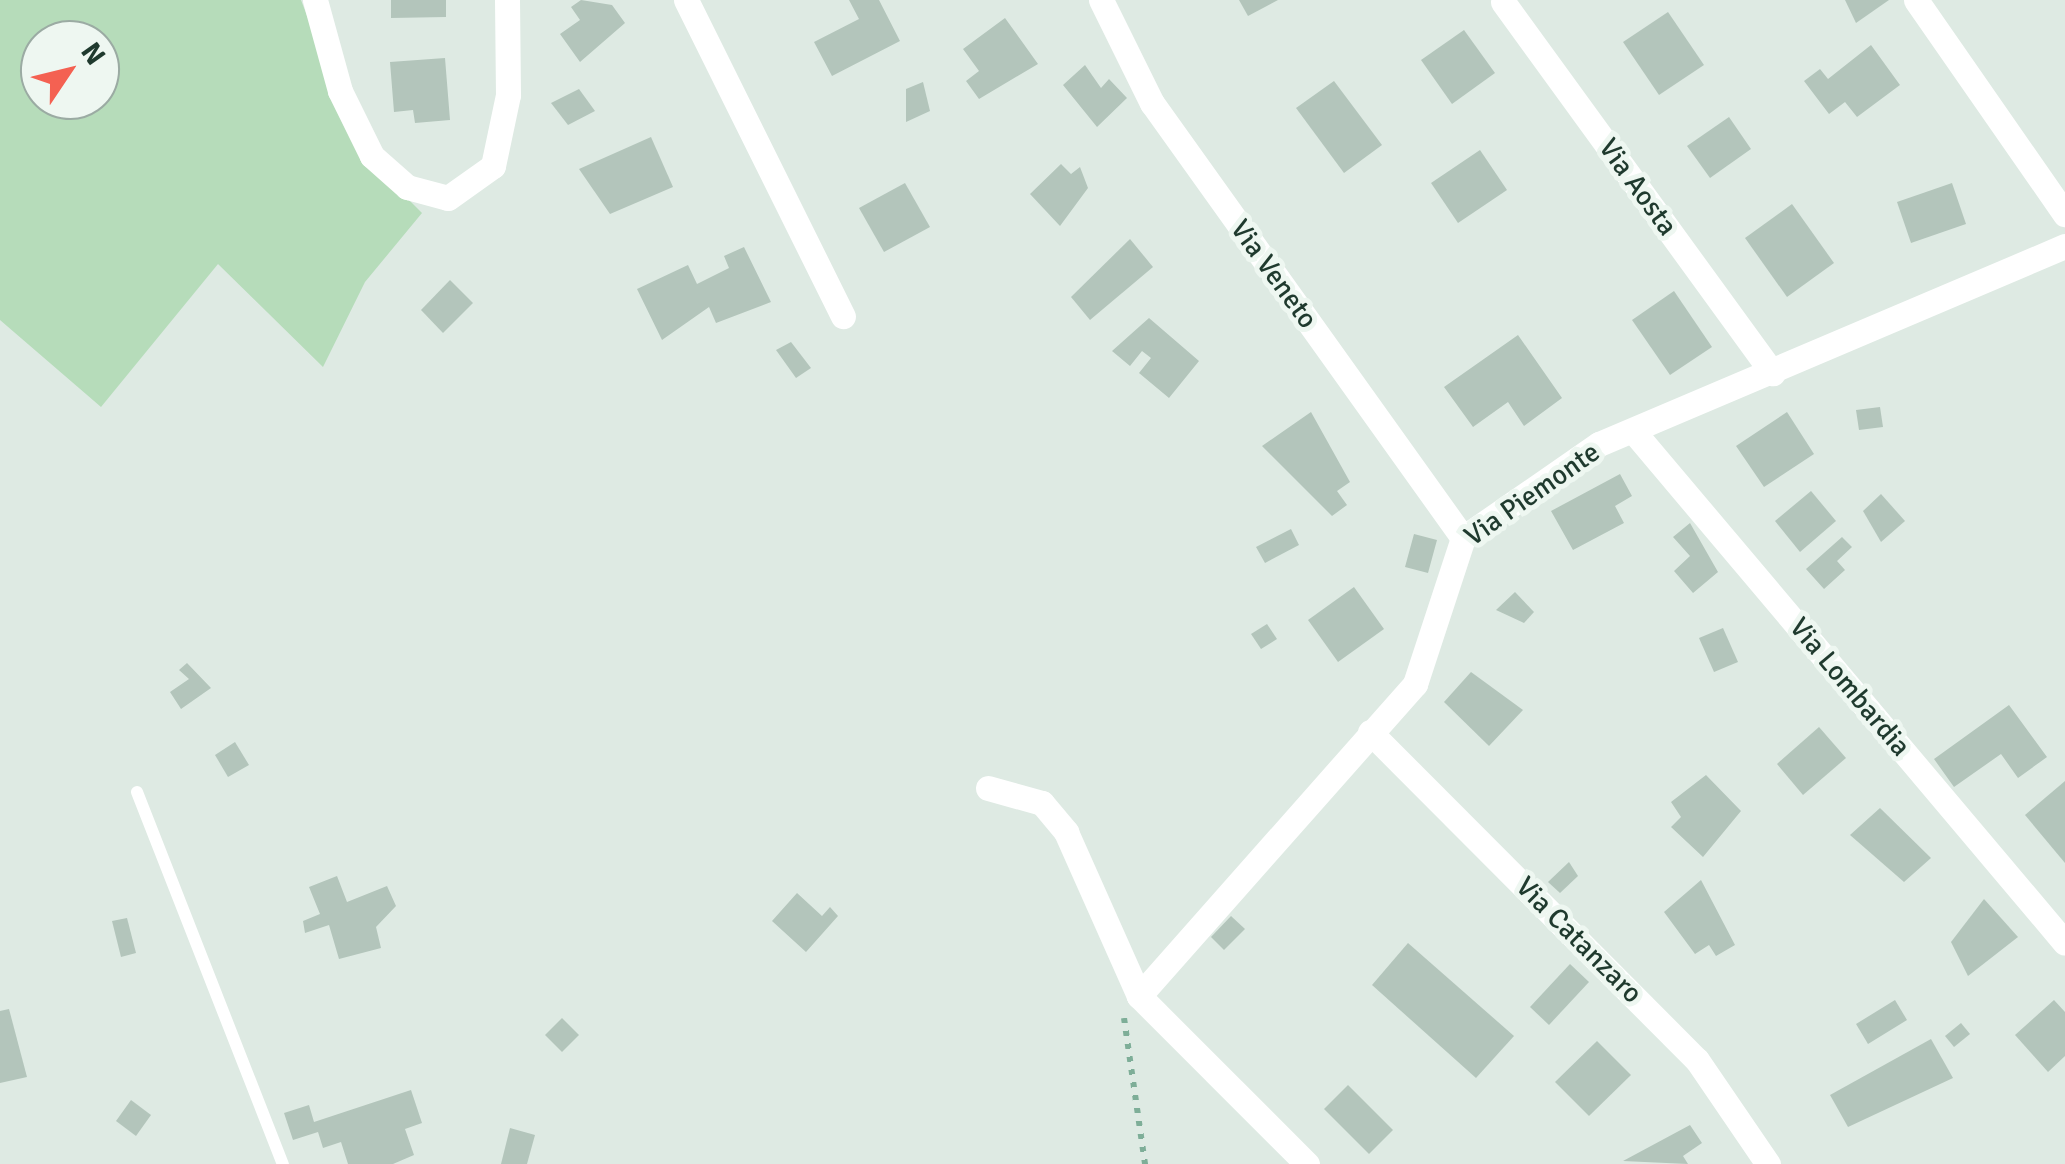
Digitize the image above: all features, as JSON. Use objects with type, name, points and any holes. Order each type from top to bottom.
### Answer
[{"type":"street","points":[[314,0],[340,91],[372,156],[407,188],[448,198],[493,166],[508,95],[507,0]]},
{"type":"street","points":[[686,0],[843,316]]},
{"type":"street","name":"Via Veneto","points":[[1101,0],[1152,102],[1463,538]]},
{"type":"street","points":[[1916,0],[2065,214]]},
{"type":"street","name":"Via Aosta","points":[[1504,2],[1773,373]]},
{"type":"street","name":"Via Piemonte","points":[[1139,996],[1415,684],[1463,538],[1599,444],[2065,246]]},
{"type":"street","name":"Via Lombardia","points":[[1634,432],[2065,942]]},
{"type":"street","name":"Via Catanzaro","points":[[1370,732],[1698,1060],[1768,1164]]},
{"type":"street","points":[[988,788],[1042,802],[1066,832],[1139,996],[1307,1164]]},
{"type":"lane","points":[[137,792],[282,1164]]},
{"type":"path","points":[[1139,996],[1123,1035],[1144,1164]]},
{"type":"green space","points":[[0,0],[301,0],[358,149],[422,213],[365,282],[323,367],[218,264],[101,407],[0,320]]},
{"type":"building","points":[[391,0],[446,0],[446,17],[391,18]]},
{"type":"building","points":[[581,0],[612,5],[625,23],[580,62],[560,34],[580,20],[571,7]]},
{"type":"building","points":[[849,0],[879,0],[900,41],[832,76],[814,42],[859,19]]},
{"type":"building","points":[[1239,0],[1278,0],[1248,16]]},
{"type":"building","points":[[1845,0],[1889,0],[1856,23]]},
{"type":"building","points":[[1668,12],[1704,65],[1659,95],[1623,42]]},
{"type":"building","points":[[1005,18],[1038,64],[979,99],[966,81],[979,71],[963,49]]},
{"type":"building","points":[[1464,30],[1495,73],[1452,104],[1421,60]]},
{"type":"building","points":[[1871,45],[1900,85],[1857,117],[1845,102],[1829,114],[1804,81],[1820,69],[1828,79]]},
{"type":"building","points":[[445,58],[450,120],[415,123],[413,110],[394,112],[390,62]]},
{"type":"building","points":[[1085,65],[1101,88],[1109,79],[1127,98],[1097,127],[1063,85]]},
{"type":"building","points":[[1334,81],[1382,145],[1344,173],[1296,108]]},
{"type":"building","points":[[923,82],[930,111],[906,122],[906,89]]},
{"type":"building","points":[[579,89],[595,111],[568,125],[551,103]]},
{"type":"building","points":[[1729,117],[1751,149],[1710,178],[1687,146]]},
{"type":"building","points":[[651,137],[673,187],[610,214],[579,169]]},
{"type":"building","points":[[1480,150],[1507,190],[1458,223],[1431,183]]},
{"type":"building","points":[[1061,164],[1071,174],[1080,167],[1088,188],[1060,226],[1030,194]]},
{"type":"building","points":[[905,183],[930,227],[884,252],[859,208]]},
{"type":"building","points":[[1952,183],[1966,224],[1911,243],[1897,202]]},
{"type":"building","points":[[1792,204],[1834,263],[1787,297],[1745,238]]},
{"type":"building","points":[[1130,239],[1153,267],[1090,320],[1071,297]]},
{"type":"building","points":[[744,247],[771,302],[716,323],[709,307],[662,340],[637,289],[688,265],[697,284],[729,268],[724,256]]},
{"type":"building","points":[[450,280],[473,303],[443,333],[421,310]]},
{"type":"building","points":[[1674,291],[1712,347],[1670,375],[1632,320]]},
{"type":"building","points":[[1149,318],[1199,361],[1169,398],[1139,373],[1151,358],[1142,351],[1130,366],[1112,351]]},
{"type":"building","points":[[1518,335],[1562,398],[1524,426],[1508,402],[1473,427],[1444,387]]},
{"type":"building","points":[[791,342],[811,368],[796,378],[776,350]]},
{"type":"building","points":[[1880,407],[1883,427],[1859,430],[1856,410]]},
{"type":"building","points":[[1311,412],[1350,482],[1337,491],[1347,505],[1332,516],[1262,446]]},
{"type":"building","points":[[1787,412],[1814,454],[1764,487],[1736,446]]},
{"type":"building","points":[[1620,474],[1632,496],[1615,506],[1624,523],[1573,550],[1551,511]]},
{"type":"building","points":[[1811,491],[1836,521],[1800,552],[1775,521]]},
{"type":"building","points":[[1881,494],[1905,521],[1881,542],[1863,511]]},
{"type":"building","points":[[1690,523],[1718,572],[1693,593],[1674,571],[1690,556],[1673,537]]},
{"type":"building","points":[[1291,529],[1299,545],[1265,563],[1256,547]]},
{"type":"building","points":[[1414,534],[1437,540],[1428,573],[1405,567]]},
{"type":"building","points":[[1842,537],[1852,547],[1837,561],[1845,570],[1824,589],[1806,569]]},
{"type":"building","points":[[1354,587],[1384,629],[1338,662],[1308,620]]},
{"type":"building","points":[[1515,592],[1534,612],[1524,623],[1496,610]]},
{"type":"building","points":[[1267,624],[1277,639],[1261,649],[1251,634]]},
{"type":"building","points":[[1723,628],[1738,662],[1714,672],[1699,638]]},
{"type":"building","points":[[187,663],[211,688],[181,709],[170,692],[189,679],[179,670]]},
{"type":"building","points":[[1471,672],[1523,710],[1489,746],[1444,702]]},
{"type":"building","points":[[2009,705],[2047,757],[2018,778],[2001,754],[1954,787],[1934,759]]},
{"type":"building","points":[[1819,727],[1846,758],[1803,795],[1777,764]]},
{"type":"building","points":[[235,742],[249,765],[228,777],[215,755]]},
{"type":"building","points":[[1706,775],[1741,811],[1703,857],[1671,827],[1681,817],[1671,802]]},
{"type":"building","points":[[2065,781],[2065,863],[2025,815]]},
{"type":"building","points":[[1880,808],[1931,858],[1904,882],[1850,835]]},
{"type":"building","points":[[1569,862],[1578,876],[1560,893],[1548,882]]},
{"type":"building","points":[[337,876],[347,902],[387,886],[396,906],[376,927],[381,948],[339,959],[329,925],[305,933],[303,921],[320,914],[309,887]]},
{"type":"building","points":[[1701,880],[1735,945],[1716,956],[1709,945],[1695,954],[1664,912]]},
{"type":"building","points":[[797,893],[822,916],[830,907],[838,916],[806,952],[772,921]]},
{"type":"building","points":[[1984,899],[2018,937],[1968,976],[1951,942]]},
{"type":"building","points":[[1231,916],[1245,929],[1224,950],[1211,937]]},
{"type":"building","points":[[127,918],[136,953],[121,957],[112,921]]},
{"type":"building","points":[[1408,943],[1514,1036],[1476,1078],[1372,985]]},
{"type":"building","points":[[1570,964],[1589,982],[1549,1025],[1530,1007]]},
{"type":"building","points":[[1895,1000],[1907,1020],[1868,1044],[1856,1024]]},
{"type":"building","points":[[2054,1000],[2065,1012],[2065,1056],[2048,1072],[2015,1035]]},
{"type":"building","points":[[9,1009],[27,1077],[0,1083],[0,1011]]},
{"type":"building","points":[[562,1018],[579,1035],[562,1052],[545,1035]]},
{"type":"building","points":[[1961,1023],[1970,1034],[1954,1047],[1945,1036]]},
{"type":"building","points":[[1931,1039],[1953,1078],[1848,1127],[1830,1095]]},
{"type":"building","points":[[1597,1041],[1631,1075],[1589,1116],[1555,1082]]},
{"type":"building","points":[[1348,1085],[1393,1130],[1369,1154],[1324,1109]]},
{"type":"building","points":[[411,1090],[422,1123],[405,1129],[414,1155],[393,1164],[348,1164],[341,1142],[323,1148],[318,1132],[293,1140],[284,1113],[309,1105],[314,1122]]},
{"type":"building","points":[[131,1100],[151,1115],[136,1136],[116,1121]]},
{"type":"building","points":[[1690,1125],[1702,1143],[1683,1156],[1688,1164],[1623,1161]]},
{"type":"building","points":[[510,1128],[535,1135],[527,1164],[501,1164]]}]
